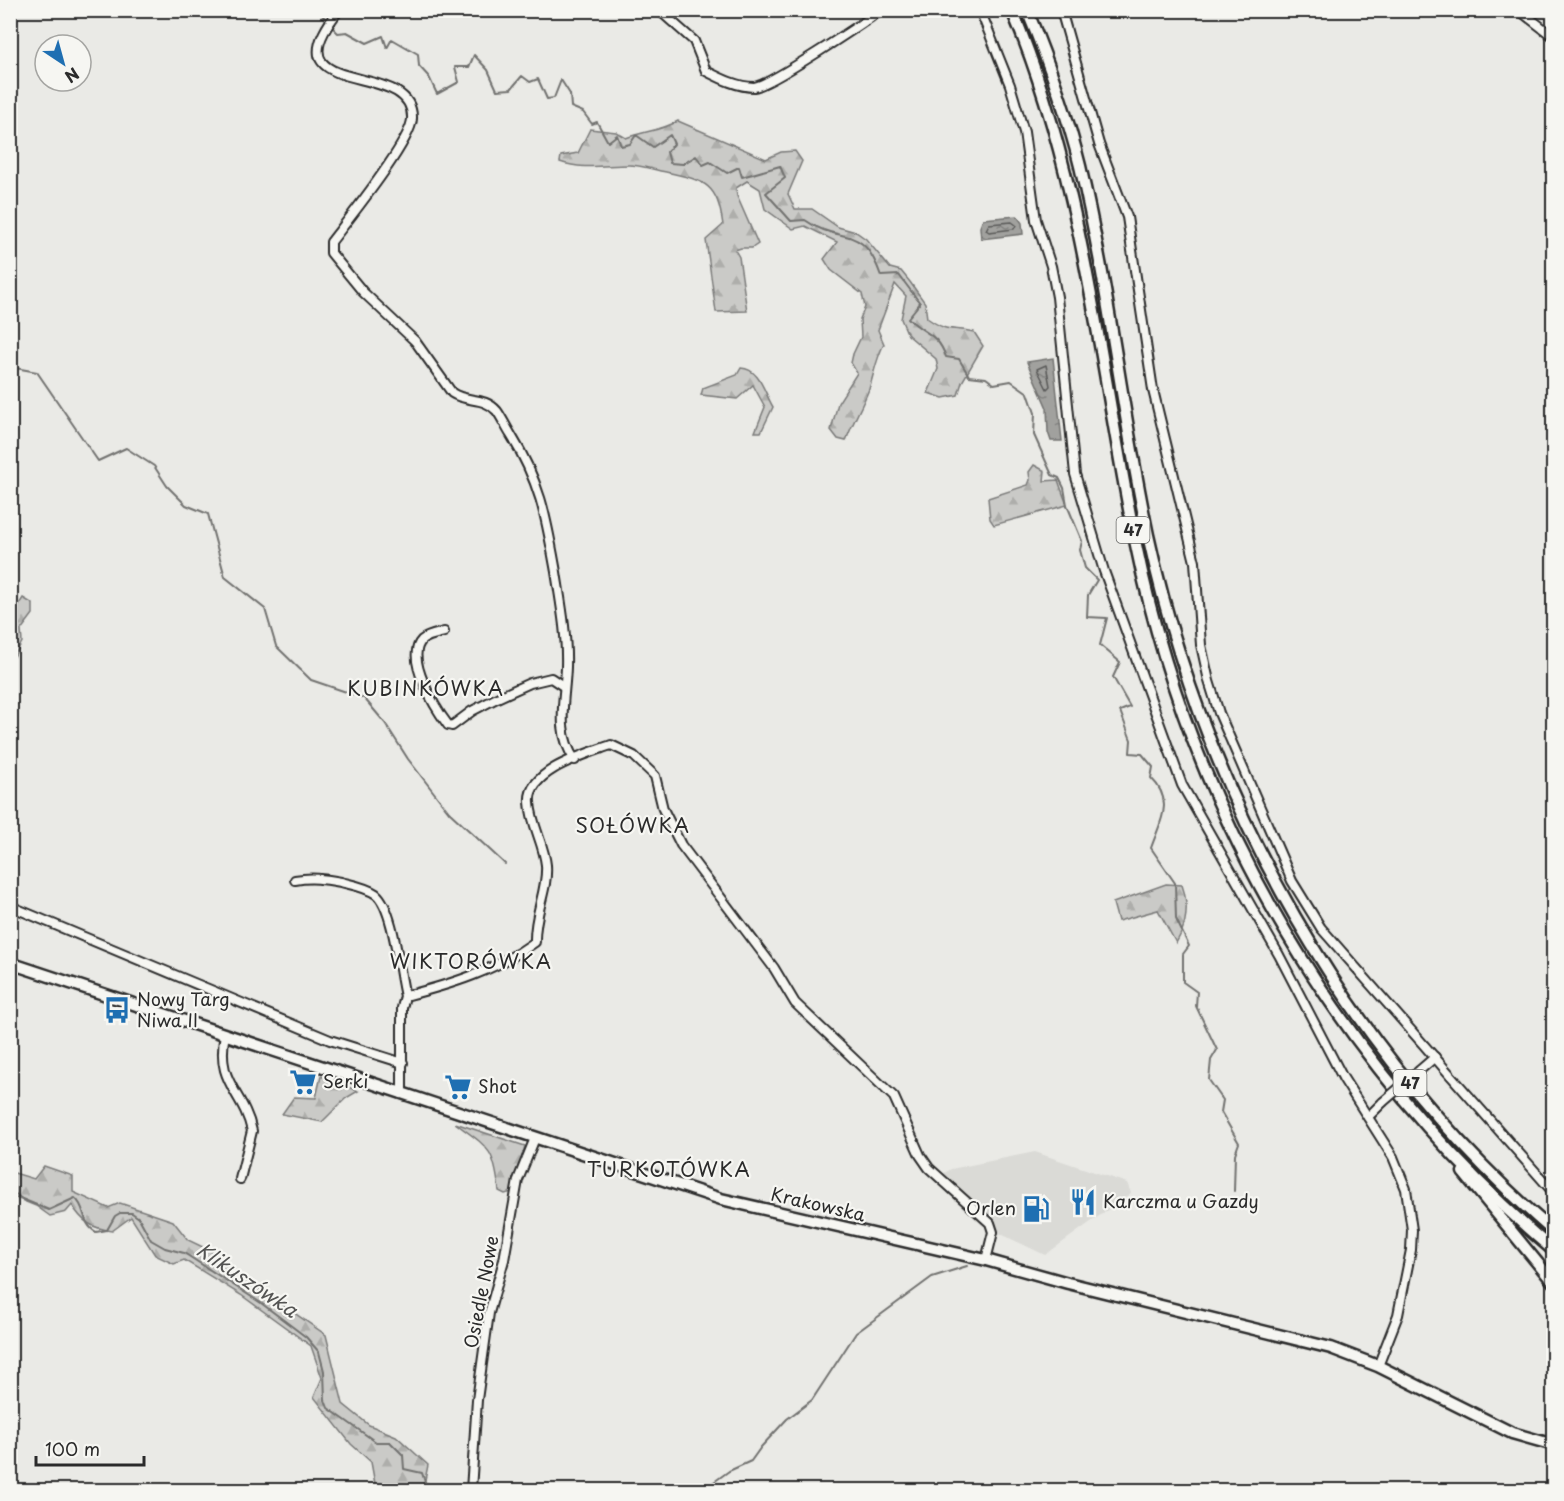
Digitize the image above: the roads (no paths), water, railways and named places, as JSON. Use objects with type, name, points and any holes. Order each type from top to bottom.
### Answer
[{"type":"main road","name":"47","points":[[1012,10],[1051,114],[1064,166],[1090,283],[1119,457],[1145,587],[1162,654],[1193,742],[1248,863],[1311,974],[1371,1058],[1445,1147],[1554,1251]]},
{"type":"main road","name":"47","points":[[1028,10],[1065,111],[1079,165],[1102,276],[1134,464],[1169,622],[1191,693],[1226,781],[1285,899],[1317,953],[1369,1030],[1395,1065],[1466,1147],[1554,1232]]},
{"type":"main road","name":"Krakowska","points":[[10,963],[721,1199],[986,1260],[1347,1353],[1378,1366],[1512,1433],[1554,1445]]},
{"type":"main road","points":[[1445,1147],[1476,1191],[1554,1283]]},
{"type":"street","points":[[339,10],[326,27],[319,42],[319,58],[327,69],[401,92],[409,102],[413,121],[398,150],[331,242],[331,254],[363,292],[416,341],[452,393],[458,397],[484,400],[497,412],[526,460],[540,490],[565,624],[566,669],[561,712],[568,750],[575,760]]},
{"type":"street","points":[[659,10],[694,41],[706,71],[730,82],[755,87],[780,75],[881,10]]},
{"type":"street","points":[[980,10],[1010,85],[1024,132],[1036,220],[1051,266],[1057,297],[1075,474],[1104,571],[1182,785],[1279,955],[1343,1078],[1385,1142],[1400,1171],[1406,1189],[1412,1230],[1408,1270],[1398,1315],[1378,1366]]},
{"type":"street","points":[[1061,10],[1099,144],[1126,217],[1153,390],[1189,535],[1194,562],[1201,645],[1219,713],[1292,881],[1308,907],[1334,943],[1554,1193]]},
{"type":"street","points":[[1519,10],[1554,37]]},
{"type":"street","points":[[444,632],[423,639],[417,655],[419,672],[448,725],[452,726],[472,711],[530,683],[551,678],[563,686]]},
{"type":"street","points":[[405,996],[460,982],[482,973],[510,960],[535,942],[539,902],[546,886],[546,864],[529,800],[540,777],[611,745],[648,766],[656,776],[663,809],[681,845],[774,968],[795,1003],[894,1097],[920,1155],[929,1168],[990,1222],[993,1232],[986,1260]]},
{"type":"street","points":[[295,880],[312,877],[359,886],[376,894],[386,908],[395,938],[399,957],[399,974],[405,996],[402,1008],[402,1094]]},
{"type":"street","points":[[10,906],[330,1040],[403,1063]]},
{"type":"street","points":[[225,1034],[222,1050],[225,1073],[252,1131],[240,1179]]},
{"type":"street","points":[[1368,1117],[1435,1057]]},
{"type":"street","name":"Osiedle Nowe","points":[[471,1491],[477,1400],[489,1313],[504,1260],[518,1180],[535,1138]]},
{"type":"water","points":[[1017,216],[1022,223],[1023,234],[981,239],[980,227],[983,219]]},
{"type":"water","points":[[1053,358],[1062,441],[1051,441],[1048,432],[1047,408],[1027,362]]},
{"type":"waterway","points":[[318,10],[328,22]]},
{"type":"waterway","points":[[331,26],[338,33],[347,32],[367,43],[383,36],[387,48],[392,39],[418,54],[419,66],[429,77],[437,94],[459,82],[455,67],[469,67],[474,55],[488,70],[497,90],[511,89],[522,76],[530,82],[538,79],[547,99],[554,98],[561,80],[570,94],[571,107],[583,112],[592,124],[597,122],[608,142],[617,135],[621,146],[630,144],[636,135],[653,147],[670,135],[674,144],[667,152],[670,163],[683,164],[696,156],[703,165],[710,162],[727,173],[739,167],[742,177],[780,166],[785,178],[766,193],[791,221],[805,220],[818,228],[858,241],[874,259],[881,276],[899,275],[920,303],[908,318],[935,338],[946,357],[959,359],[969,376],[986,378],[994,384],[1011,381],[1028,393],[1035,413],[1034,435],[1052,475],[1059,478],[1064,488],[1067,505],[1082,541],[1080,550],[1085,568],[1097,580],[1088,595],[1087,617],[1107,618],[1100,645],[1120,662],[1113,677],[1130,707],[1120,711],[1131,740],[1130,753],[1142,754],[1153,767],[1151,778],[1162,795],[1163,812],[1151,848],[1175,883],[1176,919],[1189,946],[1183,954],[1183,982],[1197,992],[1196,1006],[1217,1050],[1211,1060],[1209,1080],[1223,1100],[1221,1112],[1239,1143],[1235,1154],[1234,1191]]},
{"type":"waterway","points":[[10,367],[37,372],[98,461],[126,448],[154,466],[167,486],[186,505],[208,514],[225,577],[265,609],[276,646],[311,680],[364,698],[385,723],[408,759],[449,812],[505,864]]},
{"type":"waterway","name":"Klikuszówka","points":[[10,1190],[22,1199],[49,1210],[75,1198],[81,1206],[88,1225],[96,1232],[107,1230],[115,1216],[120,1213],[132,1213],[139,1218],[151,1240],[165,1248],[184,1253],[261,1303],[306,1337],[319,1352],[324,1371],[325,1400],[328,1408],[376,1442],[390,1442],[403,1455],[404,1469],[422,1473],[426,1485]]},
{"type":"waterway","points":[[695,1490],[707,1487],[729,1471],[751,1461],[787,1419],[812,1400],[856,1333],[932,1277],[967,1266]]},
{"type":"waterway","points":[[427,1483],[436,1490]]},
{"type":"place","name":"Nowy Targ Niwa II","points":[[117,1010]]},
{"type":"place","name":"Serki","points":[[303,1082]]},
{"type":"place","name":"Shot","points":[[458,1087]]},
{"type":"place","name":"Karczma u Gazdy","points":[[1083,1202]]},
{"type":"place","name":"Orlen","points":[[1036,1209]]},
{"type":"district","name":"KUBINKÓWKA","points":[[426,689]]},
{"type":"district","name":"SOŁÓWKA","points":[[633,826]]},
{"type":"district","name":"WIKTORÓWKA","points":[[471,962]]},
{"type":"district","name":"TURKOTÓWKA","points":[[669,1170]]}]
